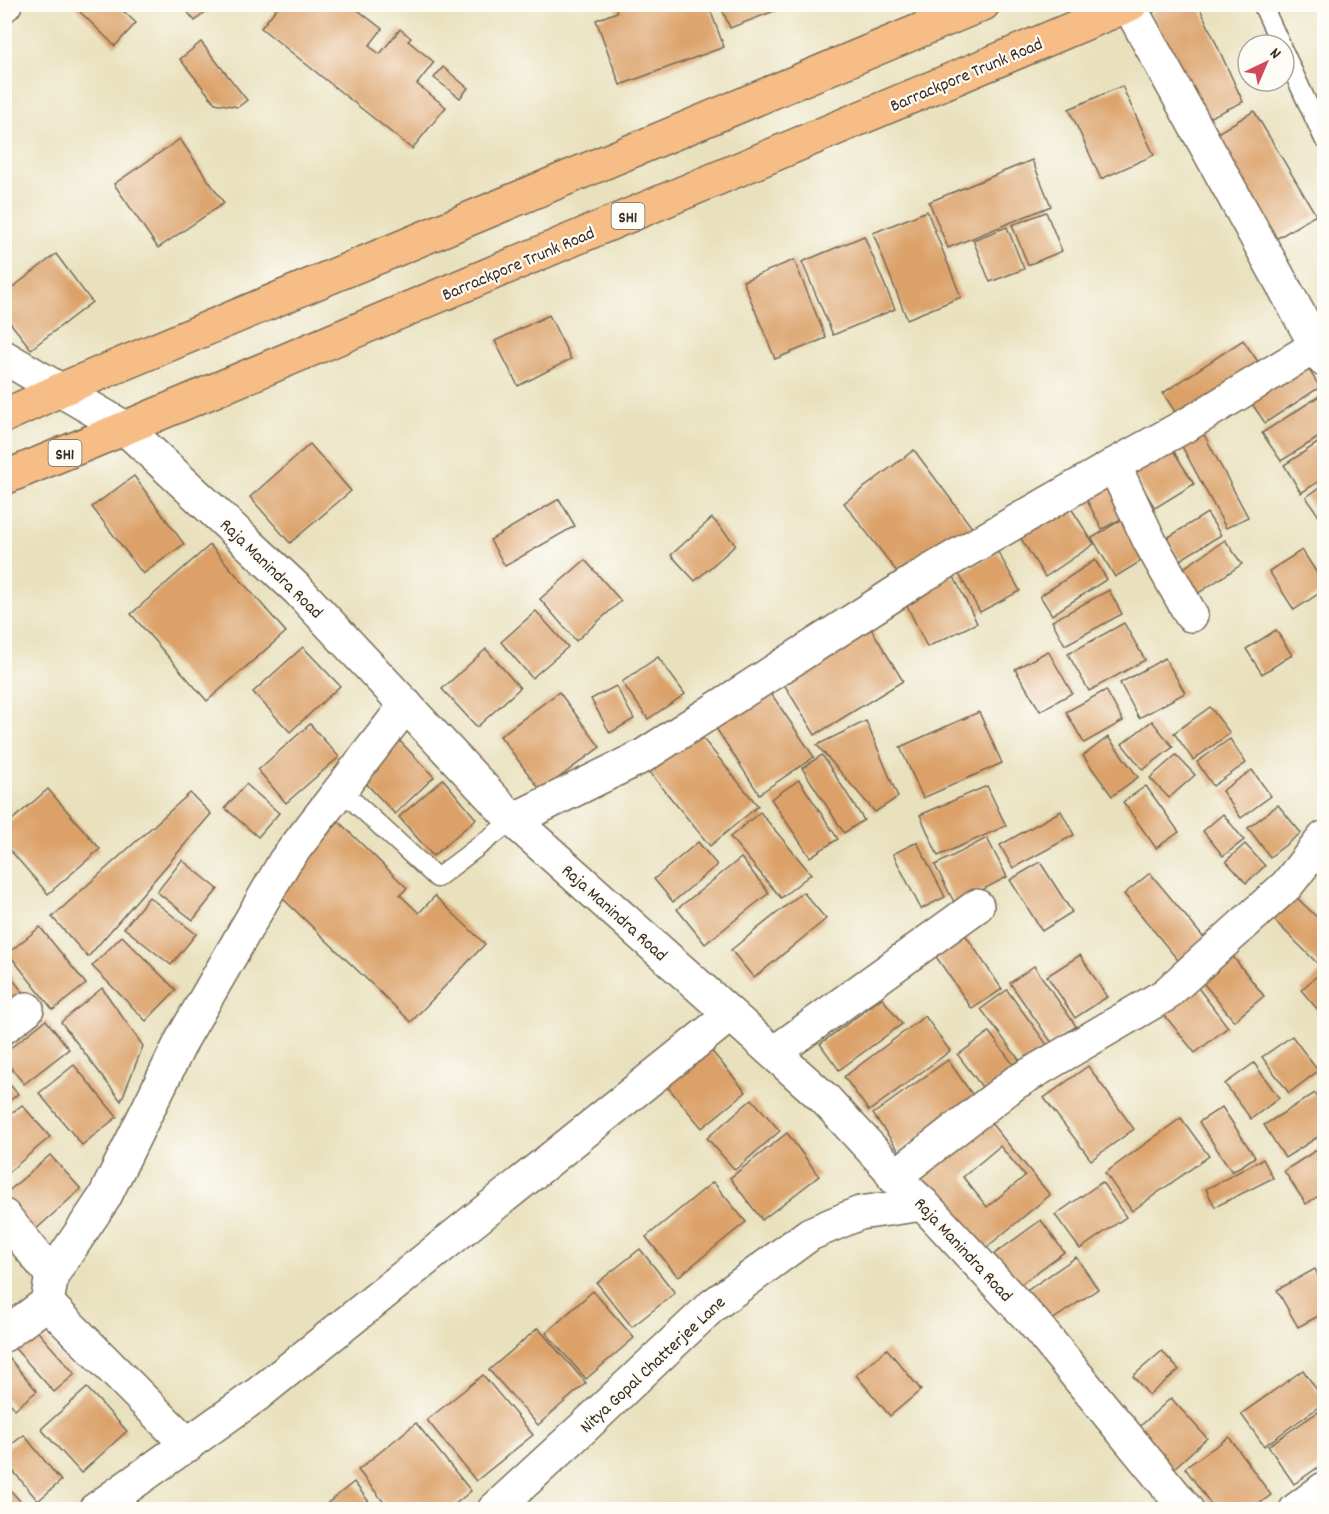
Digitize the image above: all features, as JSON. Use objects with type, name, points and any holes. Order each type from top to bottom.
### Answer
[{"type":"main road","points":[[4,416],[60,390],[983,4]]},
{"type":"main road","name":"Barrackpore Trunk Road","points":[[4,478],[1129,5]]},
{"type":"street","points":[[513,820],[643,756],[922,576],[1114,465],[1320,353],[1129,5]]},
{"type":"street","name":"Raja Manindra Road","points":[[4,357],[125,428],[298,590],[513,820],[825,1099],[894,1176],[1033,1322],[1187,1509]]},
{"type":"street","points":[[1114,465],[1149,540],[1191,615]]},
{"type":"street","points":[[4,1335],[50,1289],[104,1198],[183,1038],[285,861],[406,705]]},
{"type":"street","points":[[894,1176],[1015,1083],[1165,995],[1287,885],[1324,838]]},
{"type":"street","points":[[774,1053],[977,906]]},
{"type":"street","points":[[95,1509],[258,1394],[730,1015]]},
{"type":"street","name":"Nitya Gopal Chatterjee Lane","points":[[494,1509],[712,1306],[810,1234],[860,1213],[922,1204]]},
{"type":"street","points":[[4,1216],[50,1289],[188,1445]]},
{"type":"street","points":[[1296,1509],[1324,1489]]},
{"type":"lane","points":[[1262,4],[1275,33]]},
{"type":"lane","points":[[1296,78],[1324,139]]},
{"type":"lane","points":[[340,789],[437,878],[513,820]]},
{"type":"building","points":[[72,4],[116,4],[136,23],[115,46]]},
{"type":"building","points":[[181,4],[214,4],[195,21]]},
{"type":"building","points":[[280,4],[350,4],[382,29],[369,46],[380,54],[400,29],[411,38],[408,41],[434,62],[417,84],[446,107],[412,149],[261,28]]},
{"type":"building","points":[[614,4],[708,4],[724,47],[620,85],[596,20],[617,12]]},
{"type":"building","points":[[720,4],[790,4],[790,5],[730,28]]},
{"type":"building","points":[[1170,4],[1198,4],[1236,87],[1236,93],[1239,93],[1243,102],[1202,121],[1151,13]]},
{"type":"building","points":[[201,42],[247,100],[238,107],[215,103],[180,59]]},
{"type":"building","points":[[443,67],[468,88],[460,98],[434,78]]},
{"type":"building","points":[[1122,86],[1154,155],[1101,179],[1069,109]]},
{"type":"building","points":[[1254,111],[1316,215],[1276,239],[1214,135]]},
{"type":"building","points":[[180,139],[224,203],[158,248],[114,184]]},
{"type":"building","points":[[1032,160],[1051,206],[948,248],[929,202]]},
{"type":"building","points":[[927,211],[961,297],[907,319],[873,233]]},
{"type":"building","points":[[1046,212],[1062,251],[1028,265],[1012,225]]},
{"type":"building","points":[[1007,227],[1024,269],[990,282],[973,240]]},
{"type":"building","points":[[864,236],[895,309],[833,335],[802,262]]},
{"type":"building","points":[[56,254],[92,302],[31,349],[4,315],[4,294]]},
{"type":"building","points":[[794,260],[826,338],[775,359],[743,281]]},
{"type":"building","points":[[549,315],[571,359],[518,386],[495,341]]},
{"type":"building","points":[[1243,340],[1263,369],[1182,423],[1163,393]]},
{"type":"building","points":[[1303,361],[1320,387],[1265,423],[1248,398]]},
{"type":"building","points":[[1324,393],[1324,434],[1281,461],[1262,433]]},
{"type":"building","points":[[1200,427],[1248,517],[1226,528],[1178,439]]},
{"type":"building","points":[[1324,439],[1324,478],[1301,493],[1284,465]]},
{"type":"building","points":[[1168,442],[1194,484],[1155,508],[1129,466]]},
{"type":"building","points":[[310,444],[351,491],[290,543],[250,497]]},
{"type":"building","points":[[914,450],[973,529],[904,581],[844,503]]},
{"type":"building","points":[[1112,474],[1133,513],[1102,529],[1082,491]]},
{"type":"building","points":[[134,476],[184,544],[143,574],[92,507]]},
{"type":"building","points":[[1324,485],[1324,524],[1306,497]]},
{"type":"building","points":[[559,499],[575,526],[505,566],[490,540]]},
{"type":"building","points":[[1069,505],[1094,544],[1045,577],[1020,537]]},
{"type":"building","points":[[1207,513],[1221,535],[1180,560],[1167,538]]},
{"type":"building","points":[[1127,516],[1151,555],[1115,577],[1092,538]]},
{"type":"building","points":[[712,518],[736,545],[695,581],[671,555]]},
{"type":"building","points":[[1225,540],[1242,564],[1197,594],[1181,570]]},
{"type":"building","points":[[210,545],[286,632],[207,701],[131,614]]},
{"type":"building","points":[[1302,550],[1324,584],[1324,590],[1294,610],[1269,571]]},
{"type":"building","points":[[998,552],[1020,591],[980,612],[959,574]]},
{"type":"building","points":[[585,560],[621,601],[576,641],[540,599]]},
{"type":"building","points":[[1095,560],[1107,579],[1052,615],[1040,596]]},
{"type":"building","points":[[951,571],[977,623],[927,647],[902,595]]},
{"type":"building","points":[[1109,590],[1122,614],[1065,645],[1052,621]]},
{"type":"building","points":[[536,611],[568,647],[532,678],[501,642]]},
{"type":"building","points":[[867,622],[903,681],[815,735],[779,676]]},
{"type":"building","points":[[1124,623],[1145,660],[1089,691],[1068,654]]},
{"type":"building","points":[[1276,630],[1292,655],[1262,674],[1246,649]]},
{"type":"building","points":[[303,647],[340,686],[290,732],[253,692]]},
{"type":"building","points":[[486,649],[520,688],[477,727],[442,689]]},
{"type":"building","points":[[1048,651],[1072,693],[1040,711],[1015,669]]},
{"type":"building","points":[[658,657],[685,694],[648,719],[622,682]]},
{"type":"building","points":[[1165,658],[1185,693],[1139,718],[1120,683]]},
{"type":"building","points":[[616,686],[634,719],[610,733],[591,699]]},
{"type":"building","points":[[766,686],[814,757],[759,794],[712,722]]},
{"type":"building","points":[[1106,690],[1123,721],[1084,743],[1066,712]]},
{"type":"building","points":[[559,692],[600,747],[541,791],[500,736]]},
{"type":"building","points":[[1210,707],[1230,733],[1193,760],[1174,733]]},
{"type":"building","points":[[979,712],[1002,763],[923,798],[900,747]]},
{"type":"building","points":[[866,721],[898,797],[875,812],[817,745]]},
{"type":"building","points":[[1152,721],[1173,747],[1143,770],[1122,744]]},
{"type":"building","points":[[310,724],[339,757],[286,803],[258,770]]},
{"type":"building","points":[[695,729],[758,806],[710,846],[647,769]]},
{"type":"building","points":[[396,737],[434,777],[395,814],[357,774]]},
{"type":"building","points":[[1108,737],[1138,777],[1112,796],[1083,756]]},
{"type":"building","points":[[1230,739],[1246,763],[1213,786],[1197,762]]},
{"type":"building","points":[[822,755],[864,820],[844,833],[802,768]]},
{"type":"building","points":[[1176,755],[1195,775],[1169,798],[1150,778]]},
{"type":"building","points":[[1252,770],[1271,796],[1241,818],[1222,791]]},
{"type":"building","points":[[443,779],[476,819],[433,856],[399,817]]},
{"type":"building","points":[[799,780],[838,839],[810,857],[771,799]]},
{"type":"building","points":[[246,784],[279,813],[258,837],[225,808]]},
{"type":"building","points":[[987,786],[1006,826],[938,856],[920,815]]},
{"type":"building","points":[[1146,786],[1179,832],[1156,848],[1123,802]]},
{"type":"building","points":[[48,789],[100,849],[48,894],[4,843],[4,827]]},
{"type":"building","points":[[190,793],[211,814],[88,957],[52,917]]},
{"type":"building","points":[[1278,805],[1301,833],[1270,857],[1248,828]]},
{"type":"building","points":[[1061,811],[1074,835],[1013,868],[1000,845]]},
{"type":"building","points":[[760,812],[811,874],[781,898],[730,837]]},
{"type":"building","points":[[1223,814],[1244,840],[1223,856],[1203,831]]},
{"type":"building","points":[[339,822],[407,888],[400,895],[419,913],[435,896],[485,944],[411,1022],[274,890]]},
{"type":"building","points":[[987,838],[1007,877],[955,904],[935,865]]},
{"type":"building","points":[[698,842],[717,865],[673,902],[654,879]]},
{"type":"building","points":[[917,842],[945,897],[921,909],[893,854]]},
{"type":"building","points":[[1245,844],[1265,866],[1246,883],[1226,861]]},
{"type":"building","points":[[741,858],[769,893],[705,944],[677,909]]},
{"type":"building","points":[[182,860],[218,889],[193,920],[157,892]]},
{"type":"building","points":[[1040,862],[1072,912],[1042,931],[1010,880]]},
{"type":"building","points":[[1150,873],[1208,943],[1181,964],[1124,894]]},
{"type":"building","points":[[803,892],[826,919],[754,978],[731,950]]},
{"type":"building","points":[[1294,895],[1324,924],[1324,970],[1272,918]]},
{"type":"building","points":[[149,897],[196,934],[171,965],[124,928]]},
{"type":"building","points":[[40,927],[86,984],[53,1010],[8,953]]},
{"type":"building","points":[[960,927],[1002,989],[972,1009],[930,948]]},
{"type":"building","points":[[122,936],[176,990],[146,1021],[92,966]]},
{"type":"building","points":[[1227,949],[1264,996],[1234,1021],[1196,974]]},
{"type":"building","points":[[1080,955],[1107,997],[1075,1018],[1047,976]]},
{"type":"building","points":[[1034,966],[1076,1026],[1052,1043],[1010,983]]},
{"type":"building","points":[[4,968],[28,999],[4,1016]]},
{"type":"building","points":[[1320,973],[1324,978],[1324,1017],[1301,990]]},
{"type":"building","points":[[1192,980],[1228,1027],[1195,1053],[1158,1007]]},
{"type":"building","points":[[102,988],[143,1046],[121,1101],[61,1022]]},
{"type":"building","points":[[1007,990],[1048,1046],[1023,1065],[981,1009]]},
{"type":"building","points":[[882,998],[902,1024],[839,1070],[820,1044]]},
{"type":"building","points":[[925,1016],[950,1051],[869,1111],[844,1077]]},
{"type":"building","points":[[46,1020],[69,1049],[24,1084],[4,1059],[4,1053]]},
{"type":"building","points":[[989,1032],[1016,1068],[985,1091],[958,1055]]},
{"type":"building","points":[[1292,1036],[1318,1071],[1289,1093],[1262,1057]]},
{"type":"building","points":[[710,1049],[746,1092],[702,1128],[666,1085]]},
{"type":"building","points":[[948,1060],[974,1097],[899,1151],[873,1114]]},
{"type":"building","points":[[1254,1063],[1279,1098],[1251,1119],[1225,1084]]},
{"type":"building","points":[[74,1065],[117,1117],[82,1145],[39,1093]]},
{"type":"building","points":[[1088,1066],[1134,1129],[1091,1160],[1044,1098]]},
{"type":"building","points":[[4,1078],[18,1094],[4,1105]]},
{"type":"building","points":[[1315,1093],[1324,1109],[1324,1133],[1285,1158],[1264,1125]]},
{"type":"building","points":[[752,1099],[780,1131],[735,1170],[707,1138]]},
{"type":"building","points":[[22,1105],[50,1137],[4,1176],[4,1119]]},
{"type":"building","points":[[1222,1107],[1255,1157],[1232,1172],[1199,1122]]},
{"type":"building","points":[[986,1117],[1050,1195],[976,1256],[912,1178]],"holes":[[[1000,1146],[1025,1176],[987,1207],[963,1177]]]},
{"type":"building","points":[[1181,1118],[1209,1156],[1132,1211],[1105,1173]]},
{"type":"building","points":[[787,1133],[819,1176],[762,1220],[730,1178]]},
{"type":"building","points":[[1324,1145],[1324,1192],[1306,1204],[1284,1171]]},
{"type":"building","points":[[50,1155],[81,1189],[34,1231],[4,1195]]},
{"type":"building","points":[[1263,1159],[1273,1178],[1215,1207],[1206,1189]]},
{"type":"building","points":[[713,1182],[746,1222],[678,1277],[646,1237]]},
{"type":"building","points":[[1102,1182],[1126,1217],[1080,1249],[1055,1215]]},
{"type":"building","points":[[1041,1220],[1064,1252],[1013,1290],[989,1258]]},
{"type":"building","points":[[640,1249],[675,1293],[632,1327],[597,1283]]},
{"type":"building","points":[[1076,1257],[1098,1289],[1043,1326],[1021,1295]]},
{"type":"building","points":[[1315,1269],[1324,1287],[1324,1313],[1298,1327],[1277,1290]]},
{"type":"building","points":[[593,1291],[634,1338],[586,1379],[546,1333]]},
{"type":"building","points":[[31,1324],[75,1374],[54,1392],[10,1343]]},
{"type":"building","points":[[538,1328],[586,1383],[538,1425],[489,1370]]},
{"type":"building","points":[[887,1349],[921,1390],[890,1416],[856,1375]]},
{"type":"building","points":[[1162,1351],[1179,1370],[1149,1395],[1133,1376]]},
{"type":"building","points":[[4,1352],[37,1391],[15,1409],[4,1396]]},
{"type":"building","points":[[1303,1370],[1324,1403],[1264,1446],[1241,1414]]},
{"type":"building","points":[[483,1375],[533,1435],[476,1481],[427,1420]]},
{"type":"building","points":[[87,1388],[127,1431],[81,1473],[41,1429]]},
{"type":"building","points":[[1171,1398],[1207,1438],[1172,1470],[1136,1430]]},
{"type":"building","points":[[1324,1408],[1324,1463],[1294,1484],[1268,1446]]},
{"type":"building","points":[[416,1423],[471,1491],[448,1510],[390,1510],[358,1470]]},
{"type":"building","points":[[24,1435],[61,1481],[38,1501],[4,1460],[4,1450]]},
{"type":"building","points":[[1229,1437],[1271,1495],[1250,1510],[1215,1510],[1185,1468]]},
{"type":"building","points":[[354,1482],[375,1510],[319,1510]]},
{"type":"building","points":[[4,1483],[28,1510],[4,1510]]}]
